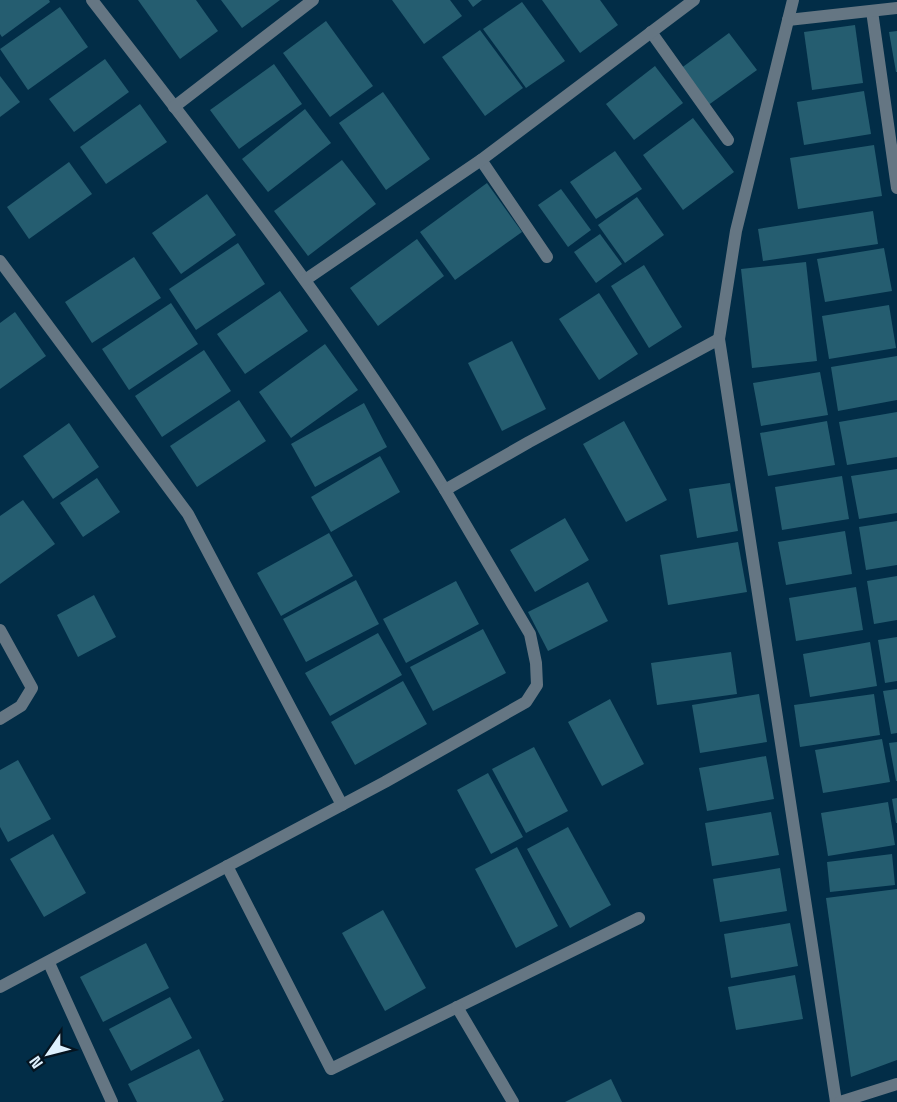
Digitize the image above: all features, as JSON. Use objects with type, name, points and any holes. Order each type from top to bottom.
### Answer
[{"type":"street","points":[[0,987],[49,963],[342,805],[526,702],[537,685],[536,663],[530,634],[403,421],[305,280],[92,0]]},
{"type":"street","points":[[174,106],[313,0]]},
{"type":"street","points":[[305,280],[481,160],[693,0]]},
{"type":"street","points":[[793,0],[736,231],[719,339],[838,1102],[897,1084]]},
{"type":"street","points":[[788,20],[897,8]]},
{"type":"street","points":[[872,11],[897,188]]},
{"type":"street","points":[[651,32],[728,140]]},
{"type":"street","points":[[481,160],[547,257]]},
{"type":"street","points":[[0,261],[188,514],[342,805]]},
{"type":"street","points":[[445,490],[719,339]]},
{"type":"street","points":[[0,630],[32,688],[21,706],[0,719]]},
{"type":"street","points":[[227,866],[331,1069],[639,918]]},
{"type":"street","points":[[49,963],[112,1102]]},
{"type":"street","points":[[457,1007],[513,1102]]},
{"type":"building","points":[[0,0],[49,0],[50,2],[2,37],[0,34]]},
{"type":"building","points":[[138,0],[196,0],[218,31],[180,59]]},
{"type":"building","points":[[221,0],[280,0],[242,28]]},
{"type":"building","points":[[392,0],[450,0],[462,16],[424,44]]},
{"type":"building","points":[[468,0],[482,0],[473,7]]},
{"type":"building","points":[[542,0],[600,0],[618,25],[580,53]]},
{"type":"building","points":[[522,2],[565,61],[526,88],[483,29]]},
{"type":"building","points":[[60,7],[88,47],[28,90],[0,49]]},
{"type":"building","points":[[326,21],[373,86],[330,117],[283,53]]},
{"type":"building","points":[[855,25],[863,83],[812,90],[804,32]]},
{"type":"building","points":[[480,30],[523,88],[485,116],[442,57]]},
{"type":"building","points":[[897,31],[897,72],[896,72],[889,32]]},
{"type":"building","points":[[729,33],[757,70],[707,106],[680,69]]},
{"type":"building","points":[[105,59],[129,92],[74,132],[49,99]]},
{"type":"building","points":[[274,64],[302,104],[239,149],[210,110]]},
{"type":"building","points":[[655,66],[683,103],[634,140],[606,104]]},
{"type":"building","points":[[0,76],[20,102],[0,117]]},
{"type":"building","points":[[864,91],[871,134],[804,145],[797,102]]},
{"type":"building","points":[[383,92],[430,159],[386,190],[339,123]]},
{"type":"building","points":[[140,104],[167,142],[106,184],[80,147]]},
{"type":"building","points":[[305,109],[331,143],[268,192],[242,159]]},
{"type":"building","points":[[693,118],[734,172],[683,210],[643,155]]},
{"type":"building","points":[[874,145],[882,196],[798,209],[790,158]]},
{"type":"building","points":[[615,151],[642,189],[596,219],[570,182]]},
{"type":"building","points":[[342,160],[376,204],[308,256],[274,211]]},
{"type":"building","points":[[69,162],[92,194],[29,239],[7,207]]},
{"type":"building","points":[[487,183],[522,232],[455,280],[420,232]]},
{"type":"building","points":[[561,189],[591,230],[568,247],[538,205]]},
{"type":"building","points":[[207,194],[236,235],[181,274],[152,233]]},
{"type":"building","points":[[637,197],[664,235],[625,263],[598,225]]},
{"type":"building","points":[[873,211],[878,244],[763,261],[758,229]]},
{"type":"building","points":[[600,234],[622,264],[596,283],[574,252]]},
{"type":"building","points":[[417,239],[444,276],[378,326],[350,288]]},
{"type":"building","points":[[238,243],[265,284],[196,330],[169,289]]},
{"type":"building","points":[[884,248],[892,291],[825,302],[817,259]]},
{"type":"building","points":[[134,257],[161,298],[92,343],[65,302]]},
{"type":"building","points":[[806,262],[817,361],[752,368],[741,269]]},
{"type":"building","points":[[644,265],[682,327],[649,348],[611,286]]},
{"type":"building","points":[[280,291],[308,331],[245,374],[217,334]]},
{"type":"building","points":[[599,293],[638,354],[599,380],[559,319]]},
{"type":"building","points":[[171,303],[198,344],[129,390],[102,349]]},
{"type":"building","points":[[889,305],[896,348],[829,359],[822,316]]},
{"type":"building","points":[[15,312],[46,356],[0,389],[0,323]]},
{"type":"building","points":[[512,341],[546,409],[502,431],[468,363]]},
{"type":"building","points":[[325,344],[358,390],[291,438],[259,392]]},
{"type":"building","points":[[204,350],[231,391],[162,437],[135,396]]},
{"type":"building","points":[[897,356],[897,400],[838,411],[831,367]]},
{"type":"building","points":[[820,372],[828,415],[761,426],[753,383]]},
{"type":"building","points":[[239,400],[266,441],[197,487],[170,446]]},
{"type":"building","points":[[364,403],[387,447],[315,487],[291,444]]},
{"type":"building","points":[[897,412],[897,457],[847,465],[839,422]]},
{"type":"building","points":[[624,421],[667,500],[626,522],[583,444]]},
{"type":"building","points":[[827,421],[835,465],[768,476],[760,433]]},
{"type":"building","points":[[69,423],[99,467],[53,499],[23,456]]},
{"type":"building","points":[[380,456],[400,492],[331,532],[311,497]]},
{"type":"building","points":[[897,469],[897,513],[859,519],[851,476]]},
{"type":"building","points":[[842,476],[849,519],[782,530],[775,487]]},
{"type":"building","points":[[97,478],[120,512],[83,537],[60,503]]},
{"type":"building","points":[[730,483],[738,531],[697,538],[689,489]]},
{"type":"building","points":[[23,500],[55,544],[0,584],[0,516]]},
{"type":"building","points":[[565,518],[589,560],[535,592],[510,550]]},
{"type":"building","points":[[897,521],[897,565],[866,570],[859,527]]},
{"type":"building","points":[[845,531],[852,574],[786,585],[778,542]]},
{"type":"building","points":[[329,533],[353,576],[281,616],[257,573]]},
{"type":"building","points":[[738,542],[747,592],[668,605],[660,555]]},
{"type":"building","points":[[897,576],[897,620],[874,624],[867,581]]},
{"type":"building","points":[[356,580],[379,624],[306,662],[283,619]]},
{"type":"building","points":[[456,581],[479,624],[406,663],[383,619]]},
{"type":"building","points":[[588,582],[608,621],[548,651],[528,612]]},
{"type":"building","points":[[856,587],[863,630],[796,641],[789,598]]},
{"type":"building","points":[[94,595],[116,637],[78,657],[57,615]]},
{"type":"building","points":[[483,629],[506,673],[433,711],[410,667]]},
{"type":"building","points":[[378,633],[402,675],[330,716],[305,673]]},
{"type":"building","points":[[897,637],[897,681],[885,683],[878,640]]},
{"type":"building","points":[[870,642],[877,686],[810,697],[803,654]]},
{"type":"building","points":[[731,652],[737,694],[657,705],[651,663]]},
{"type":"building","points":[[403,681],[427,724],[355,765],[331,722]]},
{"type":"building","points":[[897,689],[897,733],[891,734],[883,691]]},
{"type":"building","points":[[759,694],[767,742],[700,753],[692,705]]},
{"type":"building","points":[[874,694],[880,735],[800,747],[794,705]]},
{"type":"building","points":[[610,699],[644,764],[602,786],[568,722]]},
{"type":"building","points":[[882,739],[890,782],[823,793],[815,750]]},
{"type":"building","points":[[897,742],[897,781],[896,781],[889,743]]},
{"type":"building","points":[[534,747],[568,811],[526,833],[492,769]]},
{"type":"building","points":[[766,756],[774,799],[707,811],[699,768]]},
{"type":"building","points":[[18,760],[51,819],[8,842],[0,827],[0,770]]},
{"type":"building","points":[[488,773],[523,837],[491,854],[457,790]]},
{"type":"building","points":[[897,798],[897,823],[896,823],[892,799]]},
{"type":"building","points":[[888,802],[895,845],[828,856],[821,813]]},
{"type":"building","points":[[771,812],[779,855],[712,866],[705,823]]},
{"type":"building","points":[[568,827],[611,905],[570,928],[527,849]]},
{"type":"building","points":[[53,834],[86,893],[44,917],[10,859]]},
{"type":"building","points":[[517,847],[558,926],[516,948],[475,869]]},
{"type":"building","points":[[892,854],[895,885],[830,892],[827,862]]},
{"type":"building","points":[[780,868],[787,911],[720,922],[713,879]]},
{"type":"building","points":[[897,889],[897,1060],[851,1077],[826,898]]},
{"type":"building","points":[[383,910],[426,988],[385,1011],[342,933]]},
{"type":"building","points":[[790,923],[798,966],[731,978],[724,934]]},
{"type":"building","points":[[146,943],[169,988],[103,1022],[80,977]]},
{"type":"building","points":[[795,975],[803,1019],[736,1030],[728,987]]},
{"type":"building","points":[[170,997],[192,1038],[131,1071],[109,1029]]},
{"type":"building","points":[[199,1049],[224,1100],[221,1102],[137,1102],[128,1084]]},
{"type":"building","points":[[611,1079],[622,1102],[565,1102]]}]
